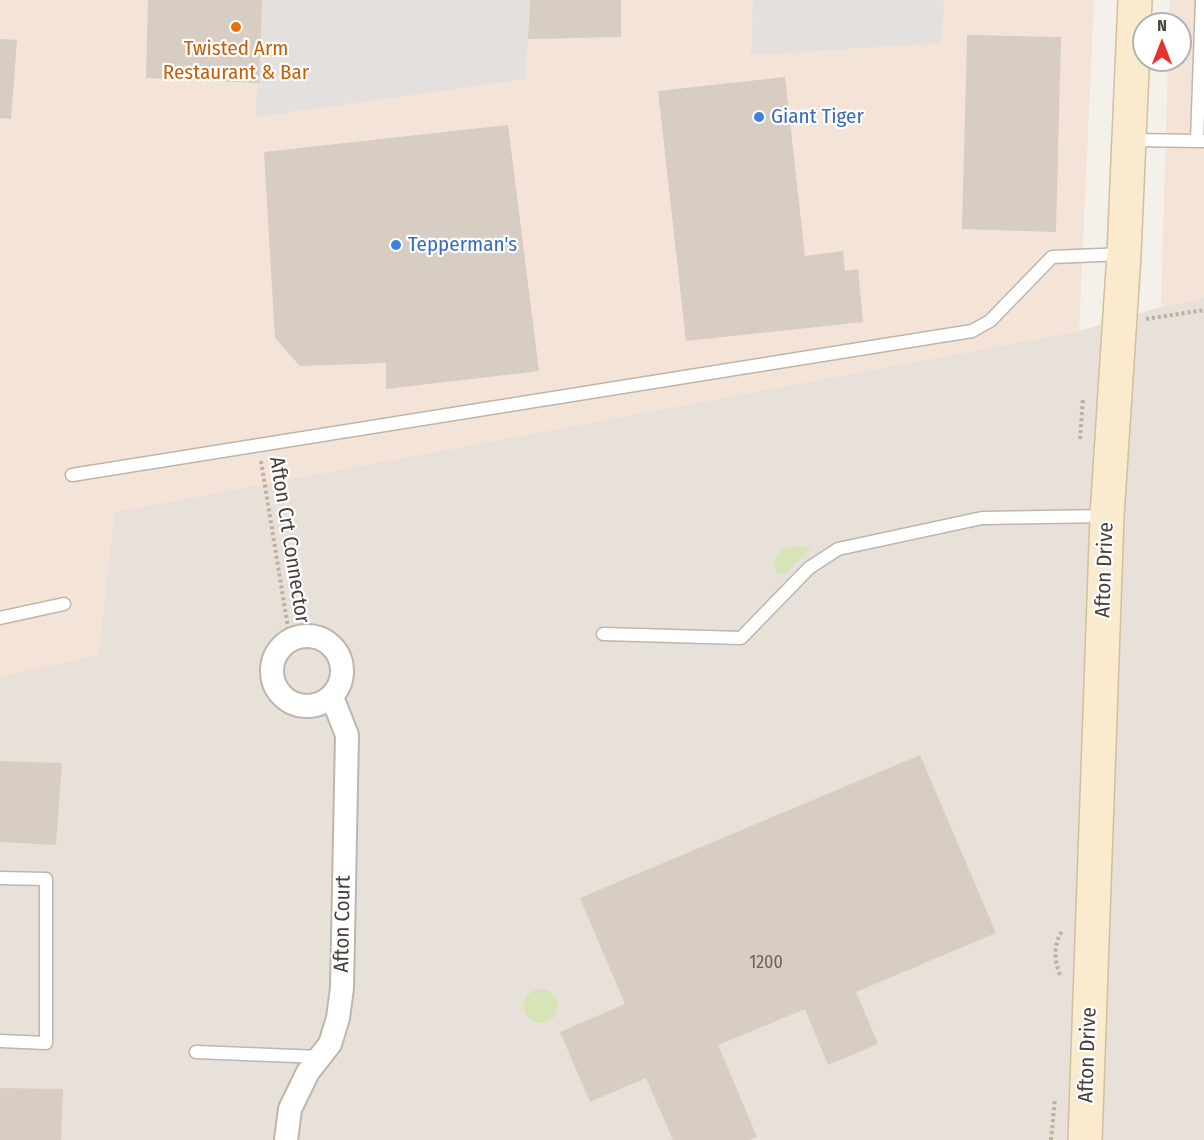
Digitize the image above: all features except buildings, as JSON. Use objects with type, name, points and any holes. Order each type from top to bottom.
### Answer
[{"type":"street","name":"Afton Drive","points":[[1084,1140],[1107,516],[1124,254],[1135,0]]},
{"type":"street","points":[[312,636],[332,646],[342,666],[342,677],[332,697],[322,703],[298,706],[279,692],[273,682],[272,669],[278,653],[290,640],[312,636]]},
{"type":"street","name":"Afton Court","points":[[286,1140],[290,1109],[308,1072],[330,1044],[338,1018],[342,977],[347,735],[332,697]]},
{"type":"lane","points":[[1129,140],[1201,141],[1202,0]]},
{"type":"lane","points":[[72,475],[972,331],[990,321],[1052,257],[1124,254]]},
{"type":"lane","points":[[603,634],[741,638],[809,568],[838,549],[982,518],[1107,516]]},
{"type":"lane","points":[[0,618],[64,604]]},
{"type":"lane","points":[[0,878],[46,879],[46,1043],[0,1041]]},
{"type":"lane","points":[[196,1052],[322,1057]]},
{"type":"path","name":"Afton Crt Connector","points":[[258,445],[290,640]]},
{"type":"shaded area","points":[[0,0],[1094,0],[1079,331],[114,512],[98,655],[0,677]]},
{"type":"shaded area","points":[[261,0],[529,0],[526,79],[256,117]]},
{"type":"shaded area","points":[[753,0],[944,0],[942,43],[751,55]]},
{"type":"shaded area","points":[[1170,0],[1204,0],[1204,298],[1161,307],[1168,72],[1192,72],[1192,12],[1170,12]]},
{"type":"shaded area","points":[[1204,298],[1204,1140],[0,1140],[0,677],[98,654],[114,512],[1079,331],[1161,307]]},
{"type":"green space","points":[[794,546],[811,548],[785,574],[778,574],[775,564],[777,556],[784,549]]},
{"type":"green space","points":[[541,989],[553,994],[558,1006],[553,1018],[541,1023],[529,1018],[524,1006],[529,994]]},
{"type":"place","name":"Twisted Arm Restaurant & Bar","points":[[236,27]]},
{"type":"place","name":"Giant Tiger","points":[[759,117]]},
{"type":"place","name":"Tepperman's","points":[[396,245]]}]
